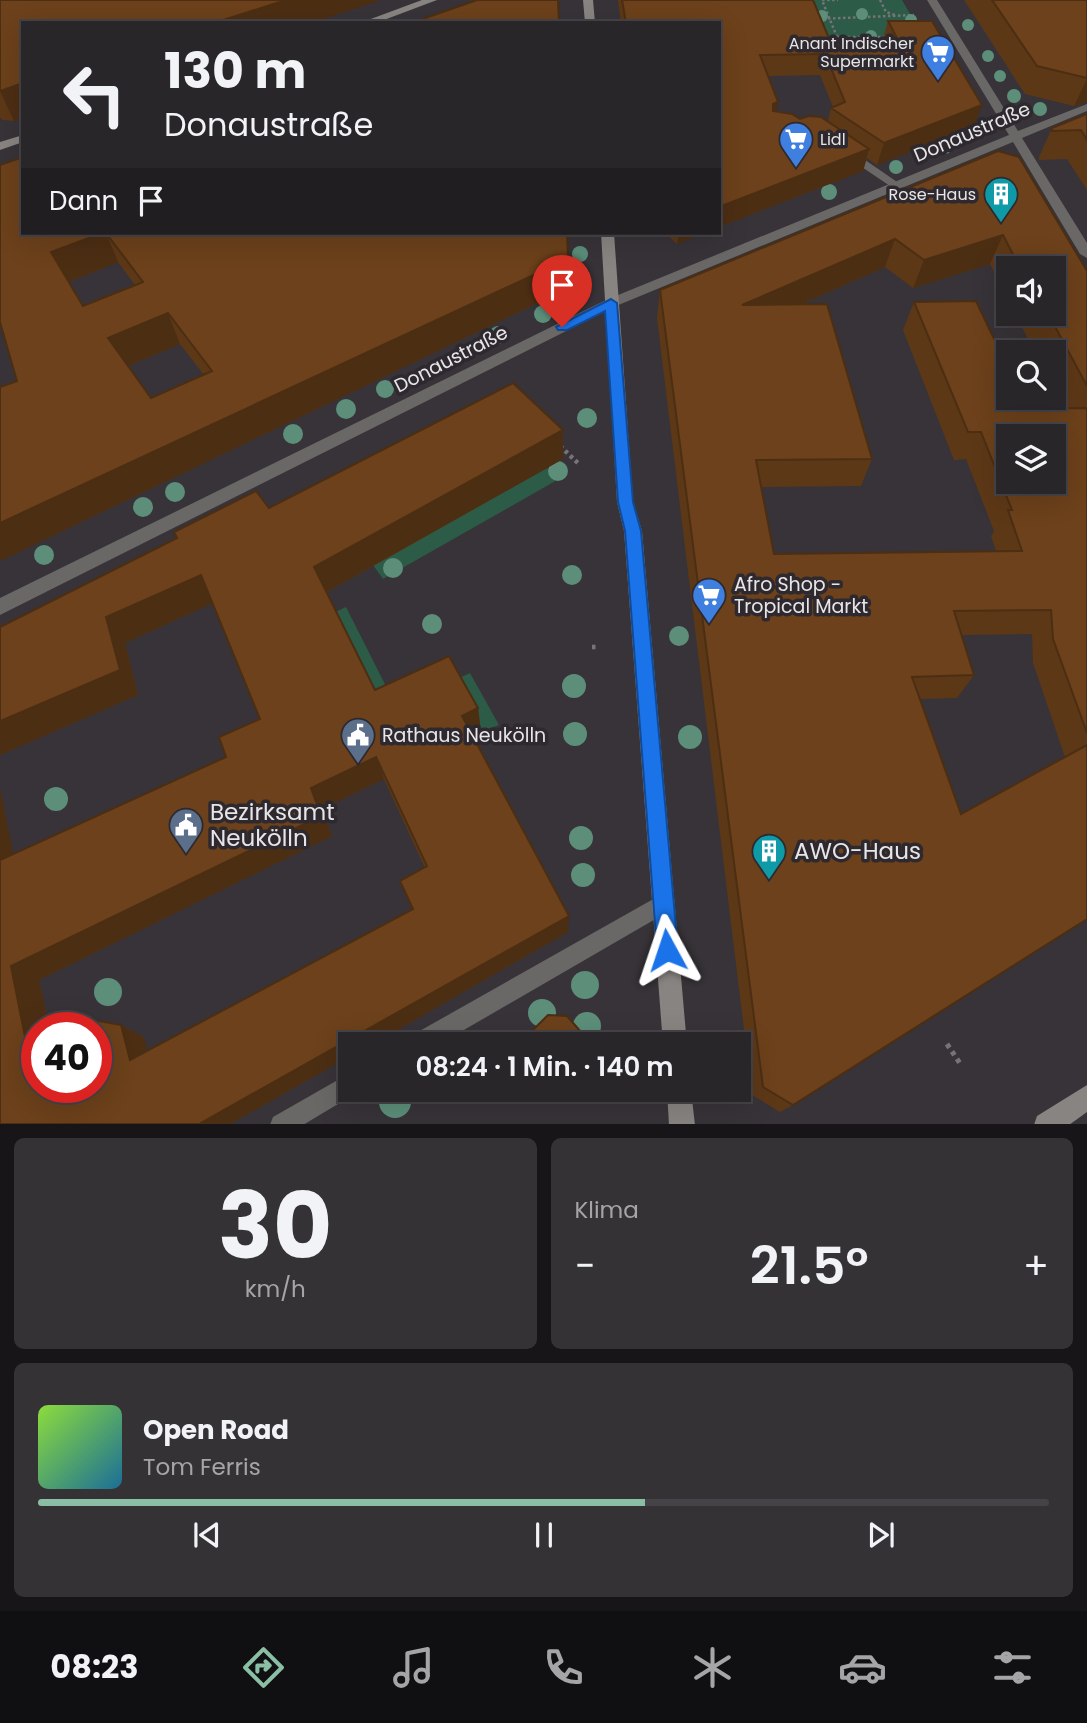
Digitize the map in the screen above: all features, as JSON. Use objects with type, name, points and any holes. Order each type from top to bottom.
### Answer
[{"type":"street","points":[[371,21],[432,0]]},
{"type":"street","points":[[588,0],[590,21]]},
{"type":"street","points":[[932,0],[1087,254]]},
{"type":"street","name":"Donaustraße","points":[[0,607],[611,303],[1087,107]]},
{"type":"street","points":[[0,146],[21,139]]},
{"type":"street","points":[[607,235],[625,502],[633,531],[674,1032]]},
{"type":"street","points":[[1047,1124],[1087,1097]]},
{"type":"street","points":[[680,1102],[682,1124]]},
{"type":"lane","points":[[839,146],[897,186]]},
{"type":"lane","points":[[440,1032],[663,903]]},
{"type":"lane","points":[[283,1124],[338,1091]]},
{"type":"path","points":[[836,37],[822,0],[838,0]]},
{"type":"path","points":[[880,0],[886,12],[895,15],[918,15]]},
{"type":"path","points":[[816,19],[896,18],[895,15]]},
{"type":"path","points":[[818,35],[892,37]]},
{"type":"path","points":[[551,438],[580,465]]},
{"type":"path","points":[[947,1044],[961,1065]]},
{"type":"green space","points":[[802,0],[902,0],[926,41],[739,44]]},
{"type":"green space","points":[[547,468],[559,479],[383,579],[373,565]]},
{"type":"green space","points":[[346,607],[397,708],[382,714],[333,613]]},
{"type":"green space","points":[[470,673],[499,725],[481,732],[453,681]]},
{"type":"building","points":[[0,0],[286,0],[220,21],[21,21],[21,84],[0,91]]},
{"type":"building","points":[[477,0],[558,0],[559,21],[417,21]]},
{"type":"building","points":[[622,0],[813,0],[831,43],[899,42],[888,21],[932,21],[982,105],[884,143],[831,108],[845,102],[825,54],[760,55],[778,102],[773,104],[773,111],[792,114],[800,119],[809,116],[821,117],[869,149],[721,206],[721,21],[626,21]]},
{"type":"building","points":[[992,0],[1087,0],[1087,78],[1037,66]]},
{"type":"building","points":[[1087,114],[1087,140],[1081,130],[1052,131],[1052,128]]},
{"type":"building","points":[[998,151],[1019,157],[1087,271],[1087,386],[1066,347],[1066,340],[1062,340],[1055,326],[1066,326],[1066,256],[1014,256],[1003,235],[924,260],[895,239],[742,305],[827,304],[872,459],[756,460],[774,554],[1022,551],[1008,510],[1012,510],[1006,494],[1066,494],[1066,424],[996,424],[996,470],[981,432],[968,432],[914,302],[976,301],[996,343],[996,410],[1087,408],[1087,733],[1053,639],[1051,610],[954,611],[974,675],[912,677],[961,814],[1087,745],[1087,919],[793,1105],[763,1087],[660,290]]},
{"type":"building","points":[[21,158],[21,235],[97,235],[51,252],[83,306],[143,282],[108,235],[567,235],[568,259],[0,523],[0,387],[17,381],[0,322],[0,165]],"holes":[[[168,313],[212,371],[151,398],[108,338]]]},
{"type":"building","name":"Rathaus Neukölln","points":[[513,383],[563,430],[314,567],[375,690],[449,656],[478,708],[462,716],[569,916],[363,1032],[338,1032],[338,1046],[199,1124],[0,1124],[0,860],[226,757],[219,737],[260,719],[201,575],[106,617],[120,670],[0,721],[0,627],[177,538],[174,532],[256,491],[269,508]],"holes":[[[376,757],[427,866],[400,881],[413,909],[130,1060],[121,1025],[112,1023],[112,1103],[21,1103],[21,1017],[11,966],[321,816],[311,788]]]},
{"type":"building","points":[[548,1015],[567,1016],[581,1032],[533,1032]]},
{"type":"place","name":"Anant Indischer Supermarkt","points":[[938,82]]},
{"type":"place","name":"Lidl","points":[[796,169]]},
{"type":"place","name":"Rose-Haus","points":[[1001,224]]},
{"type":"place","name":"Afro Shop - Tropical Markt","points":[[709,625]]},
{"type":"place","name":"Rathaus Neukölln","points":[[358,765]]},
{"type":"place","name":"Bezirksamt Neukölln","points":[[186,855]]},
{"type":"place","name":"AWO-Haus","points":[[769,881]]},
{"type":"route","points":[[562,327],[611,303],[625,502],[633,531],[667,950]]}]
